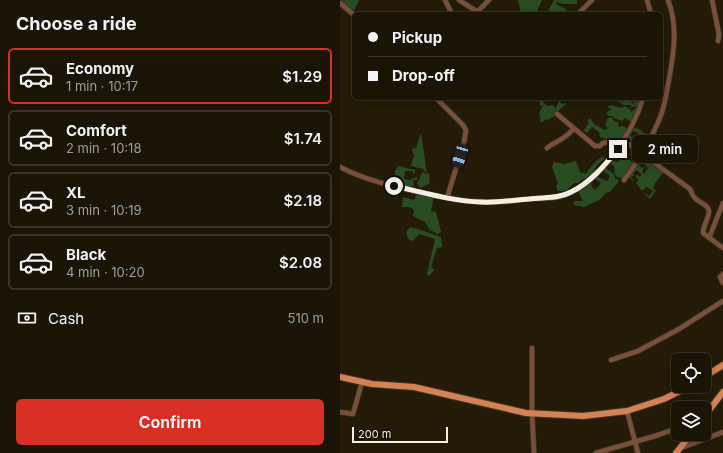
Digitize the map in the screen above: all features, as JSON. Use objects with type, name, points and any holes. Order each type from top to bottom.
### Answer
[{"type":"main road","points":[[711,373],[723,365]]},
{"type":"main road","points":[[340,377],[362,382],[414,387],[532,414],[583,416],[627,411],[664,399],[676,393]]},
{"type":"main road","points":[[711,407],[723,392]]},
{"type":"main road","points":[[676,453],[686,441]]},
{"type":"street","points":[[445,0],[451,12]]},
{"type":"street","points":[[460,0],[478,12]]},
{"type":"street","points":[[480,12],[489,0]]},
{"type":"street","points":[[580,12],[592,0]]},
{"type":"street","points":[[647,0],[650,12]]},
{"type":"street","points":[[624,180],[632,171],[661,115],[666,96],[675,37],[671,8],[668,0]]},
{"type":"street","points":[[712,0],[719,34],[718,41]]},
{"type":"street","points":[[340,3],[352,12]]},
{"type":"street","points":[[438,100],[463,124],[466,130],[464,142],[447,198]]},
{"type":"street","points":[[340,167],[360,177],[382,184],[447,198],[479,202],[494,202],[562,196],[582,186],[612,157],[623,140],[642,100]]},
{"type":"street","points":[[557,114],[595,146],[600,146],[603,143],[623,140],[690,189],[695,198],[707,207],[708,213],[703,233],[723,248]]},
{"type":"street","points":[[547,148],[557,143],[573,129]]},
{"type":"street","points":[[709,238],[723,203]]},
{"type":"street","points":[[723,274],[720,277],[723,283]]},
{"type":"street","points":[[611,360],[638,351],[679,329],[723,302]]},
{"type":"street","points":[[532,348],[532,414],[534,453]]},
{"type":"street","points":[[340,412],[353,414],[362,382]]},
{"type":"street","points":[[627,411],[638,453]]},
{"type":"street","points":[[596,453],[671,430]]},
{"type":"street","points":[[681,448],[723,432]]},
{"type":"green space","points":[[342,0],[359,0],[354,11],[340,3]]},
{"type":"green space","points":[[518,0],[542,0],[537,12],[521,12]]},
{"type":"green space","points":[[554,0],[577,0],[577,4],[563,4],[557,2],[556,4],[566,9],[566,12],[552,12],[548,10]]},
{"type":"green space","points":[[539,100],[542,100],[547,106],[554,106],[555,109],[559,101],[562,100],[560,102],[562,104],[566,104],[556,113],[554,117],[548,120],[546,119],[541,123],[539,113],[543,105],[540,106]]},
{"type":"green space","points":[[620,100],[623,102],[624,100],[630,100],[635,105],[634,100],[636,100],[635,102],[640,101],[638,107],[631,108],[631,105],[623,105],[618,101]]},
{"type":"green space","points":[[611,105],[621,108],[625,106],[630,109],[631,112],[636,108],[637,109],[631,122],[625,118],[622,121],[606,114],[608,111],[612,110],[607,107]]},
{"type":"green space","points":[[612,117],[614,121],[619,123],[618,126],[623,126],[628,129],[619,139],[612,140],[600,137],[599,132],[592,127],[587,133],[583,131],[589,123],[587,120],[589,119],[591,119],[594,124],[605,130],[608,128],[605,125],[608,118]]},
{"type":"green space","points":[[631,126],[646,134],[646,140],[635,146],[633,144],[635,142],[633,139],[634,137],[637,140],[636,138],[638,133],[633,131],[630,136],[633,137],[631,140],[627,136]]},
{"type":"green space","points":[[421,133],[427,174],[423,169],[411,166],[414,155],[412,149],[416,148]]},
{"type":"green space","points":[[617,151],[625,155],[633,163],[624,178],[617,177],[614,173],[614,166],[609,162],[610,160],[618,162],[620,160],[615,156]]},
{"type":"green space","points":[[643,154],[663,173],[655,183],[653,189],[656,190],[650,199],[642,191],[649,196],[653,191],[646,187],[644,190],[641,190],[636,183],[639,180],[636,178],[636,175],[642,175],[637,170],[633,173],[634,175],[631,177],[635,183],[628,176],[637,163],[642,168],[645,166],[642,172],[644,174],[648,168],[643,162],[637,162]]},
{"type":"green space","points":[[602,157],[605,158],[597,165],[592,174],[578,183],[574,183],[566,191],[558,191],[556,187],[558,183],[552,167],[554,162],[564,164],[576,161],[580,172],[585,174],[596,161]]},
{"type":"green space","points":[[398,166],[415,170],[415,174],[412,171],[405,171],[404,179],[410,180],[417,177],[417,180],[413,180],[414,186],[405,186],[394,183],[395,171]]},
{"type":"green space","points":[[603,166],[614,174],[615,178],[619,181],[611,191],[606,193],[599,200],[584,207],[574,205],[574,201],[583,201],[577,189],[591,179],[594,182],[591,182],[592,187],[595,190],[601,183],[594,179],[596,176],[607,181],[610,176],[602,170]]},
{"type":"green space","points":[[423,172],[427,174],[429,173],[430,183],[420,188],[417,183]]},
{"type":"green space","points":[[418,192],[434,196],[431,211],[436,212],[441,232],[438,234],[430,230],[425,222],[413,216],[414,210],[410,207],[402,207],[403,197],[414,200]]},
{"type":"green space","points":[[410,227],[441,237],[442,247],[437,248],[431,268],[435,269],[429,276],[427,274],[435,239],[419,234],[413,241],[408,239],[406,232]]},
{"type":"route","points":[[394,186],[436,196],[479,202],[503,202],[556,197],[562,196],[582,186],[593,177],[618,149]]}]
